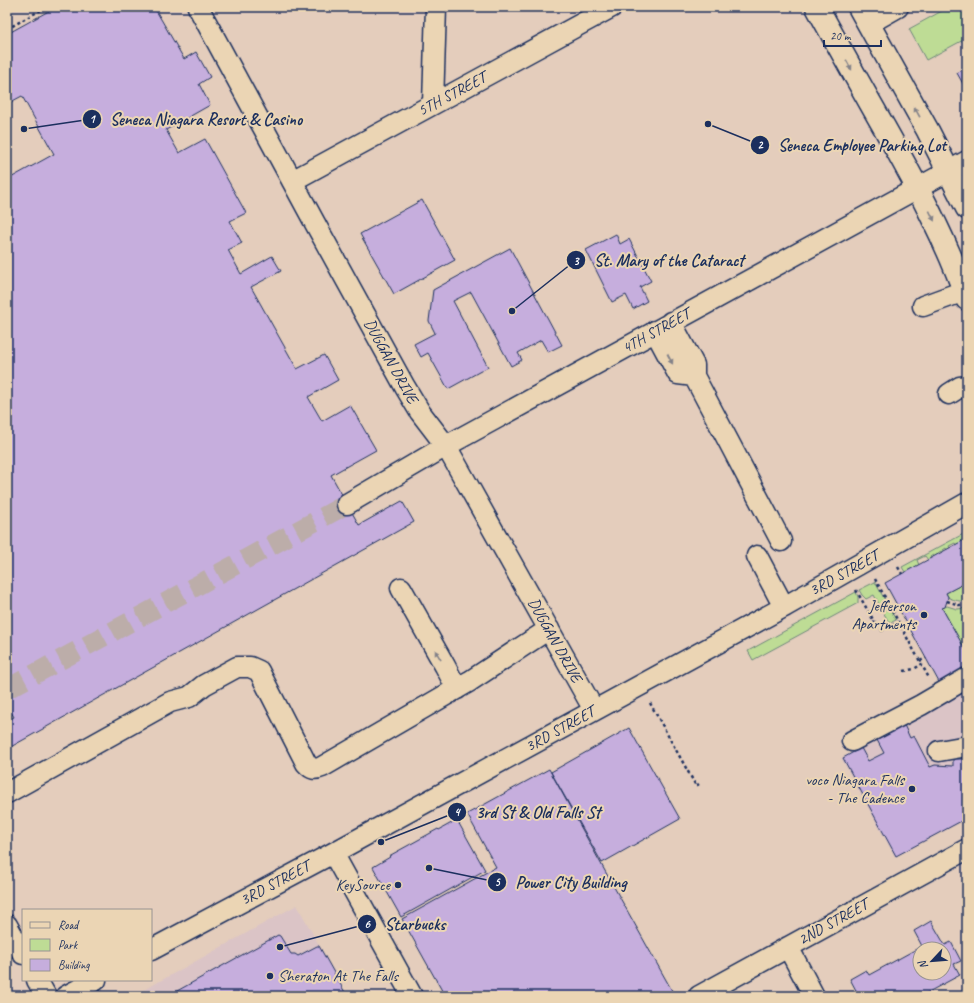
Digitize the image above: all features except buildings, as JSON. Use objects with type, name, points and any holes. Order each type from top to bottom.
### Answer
[{"type":"main road","points":[[817,7],[931,214],[966,295]]},
{"type":"main road","points":[[863,15],[928,131],[958,166],[967,208]]},
{"type":"street","name":"DUGGAN DRIVE","points":[[198,7],[405,387],[420,412],[446,446],[594,710]]},
{"type":"street","points":[[433,104],[436,7]]},
{"type":"street","name":"5TH STREET","points":[[292,181],[612,7]]},
{"type":"street","points":[[863,15],[898,7]]},
{"type":"street","name":"4TH STREET","points":[[347,504],[446,446],[958,166]]},
{"type":"street","points":[[923,306],[966,295]]},
{"type":"street","points":[[663,327],[678,374],[694,376],[781,541]]},
{"type":"street","name":"3RD STREET","points":[[152,949],[333,853],[784,607],[967,503]]},
{"type":"street","points":[[757,556],[784,607]]},
{"type":"street","points":[[401,588],[457,689]]},
{"type":"street","points":[[7,793],[170,702],[188,697],[204,685],[237,667],[250,667],[259,671],[306,763],[310,768],[316,769],[322,767],[470,682],[549,629]]},
{"type":"street","points":[[852,741],[921,705],[967,678]]},
{"type":"street","points":[[939,751],[967,746]]},
{"type":"street","name":"2ND STREET","points":[[699,996],[967,849]]},
{"type":"street","points":[[333,853],[412,996]]},
{"type":"street","points":[[7,924],[22,952]]},
{"type":"street","points":[[788,947],[814,996]]},
{"type":"street","points":[[38,981],[46,996]]},
{"type":"street","points":[[66,996],[94,981]]},
{"type":"path","points":[[7,29],[46,7]]},
{"type":"path","points":[[898,567],[902,574]]},
{"type":"path","points":[[875,579],[931,681]]},
{"type":"path","points":[[856,590],[875,623]]},
{"type":"path","points":[[946,602],[959,605],[967,604]]},
{"type":"path","points":[[881,631],[898,622]]},
{"type":"path","points":[[920,661],[926,658]]},
{"type":"path","points":[[904,671],[914,669],[922,664]]},
{"type":"path","points":[[650,703],[696,786],[700,784]]},
{"type":"path","points":[[669,737],[673,735]]},
{"type":"shaded area","name":"voco Niagara Falls - The Cadence","points":[[967,689],[967,819],[895,857],[841,758]]},
{"type":"shaded area","name":"Sheraton At The Falls","points":[[297,905],[347,996],[133,996]]},
{"type":"green space","points":[[949,7],[967,7],[967,38],[926,60],[909,29]]},
{"type":"green space","points":[[967,532],[967,540],[956,545],[955,543],[949,546],[950,548],[947,550],[946,548],[943,552],[941,551],[934,557],[933,555],[928,560],[925,556],[917,560],[919,565],[905,572],[902,567]]},
{"type":"green space","points":[[875,582],[896,620],[892,622],[888,621],[874,595],[866,599],[859,590]]},
{"type":"green space","points":[[967,582],[967,601],[949,598],[946,593]]},
{"type":"green space","points":[[856,592],[858,603],[753,660],[748,651]]},
{"type":"green space","points":[[947,606],[957,609],[967,608],[967,653],[942,608]]},
{"type":"tunnel","points":[[7,689],[347,504]]},
{"type":"place","name":"Seneca Employee Parking Lot","points":[[708,124]]},
{"type":"place","name":"Seneca Niagara Resort & Casino","points":[[24,129]]},
{"type":"place","name":"St. Mary of the Cataract","points":[[512,311]]},
{"type":"place","name":"Jefferson Apartments","points":[[924,615]]},
{"type":"place","name":"voco Niagara Falls - The Cadence","points":[[912,789]]},
{"type":"place","name":"3rd St & Old Falls St","points":[[381,842]]},
{"type":"place","name":"Power City Building","points":[[429,868]]},
{"type":"place","name":"KeySource","points":[[398,885]]},
{"type":"place","name":"Starbucks","points":[[280,947]]},
{"type":"place","name":"Sheraton At The Falls","points":[[270,976]]}]
